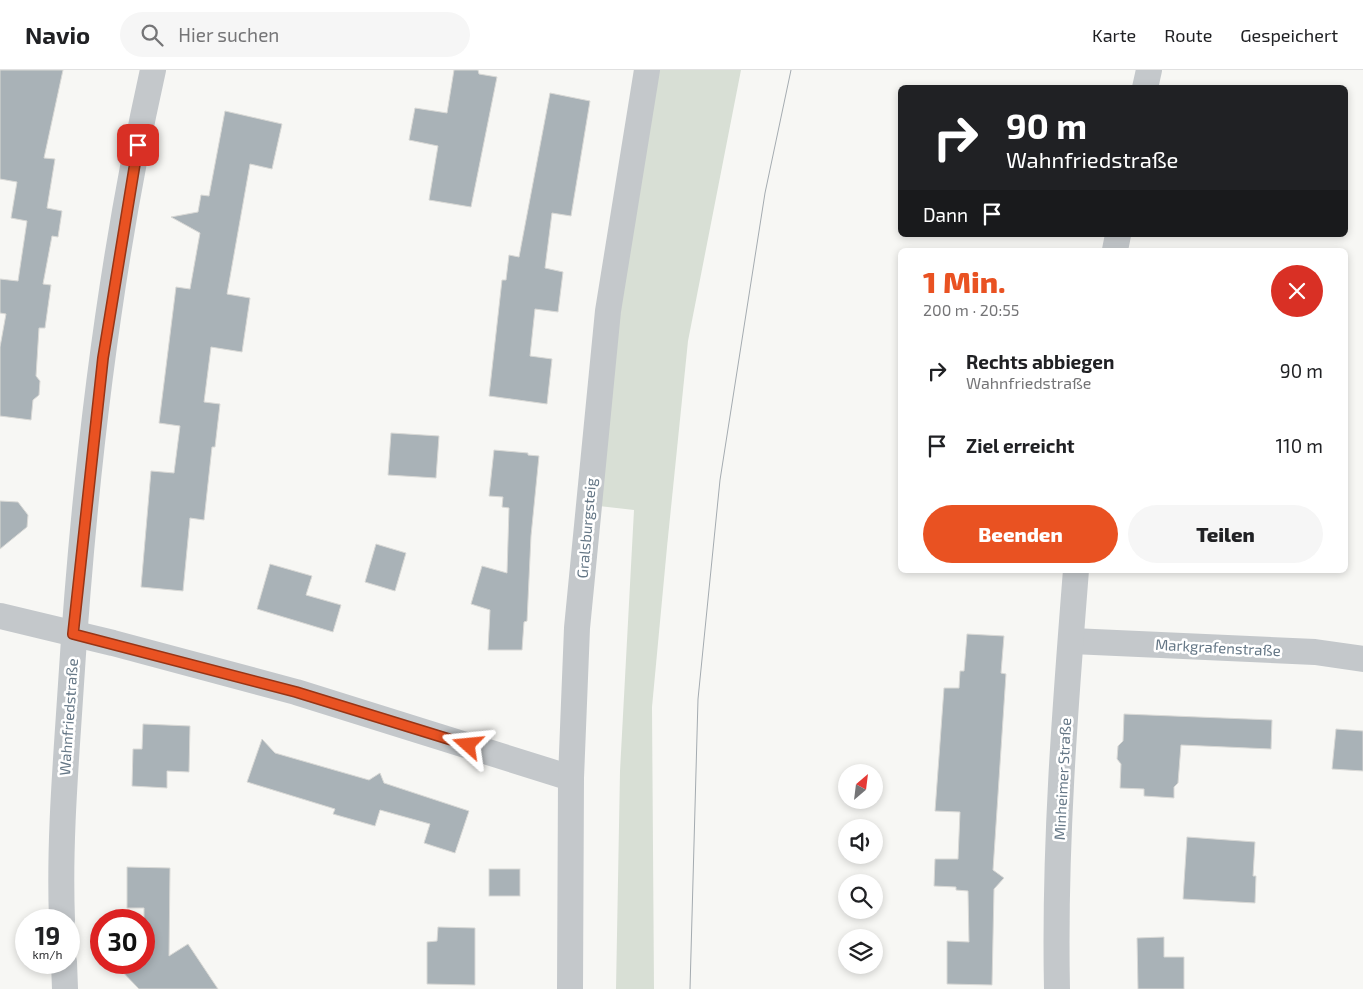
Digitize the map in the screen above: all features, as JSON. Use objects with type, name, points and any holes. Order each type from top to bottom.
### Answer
[{"type":"street","name":"Wahnfriedstraße","points":[[62,909],[63,776],[73,634],[103,358],[126,215],[153,70]]},
{"type":"street","name":"Gralsburgsteig","points":[[570,989],[570,778],[577,628],[608,311],[647,70]]},
{"type":"street","points":[[1146,85],[1149,70]]},
{"type":"street","name":"Minheimer Straße","points":[[1057,989],[1056,940],[1061,792],[1076,573]]},
{"type":"street","points":[[0,616],[296,692],[570,778]]},
{"type":"street","name":"Markgrafenstraße","points":[[1072,641],[1314,652],[1363,658]]},
{"type":"street","points":[[64,974],[65,989]]},
{"type":"shaded area","points":[[657,70],[741,70],[688,341],[667,547],[652,707],[654,989],[616,989],[620,771],[634,510],[599,506],[620,314]]},
{"type":"building","points":[[0,70],[63,70],[44,158],[55,159],[47,208],[62,211],[58,237],[52,236],[43,284],[51,285],[45,328],[39,328],[36,376],[40,381],[39,395],[33,400],[31,420],[0,416],[0,347],[6,314],[0,313],[0,279],[18,281],[27,221],[11,218],[17,182],[0,179]]},
{"type":"building","points":[[454,70],[478,70],[479,74],[497,77],[471,207],[429,200],[438,146],[409,140],[415,108],[447,113]]},
{"type":"building","points":[[550,93],[590,101],[571,216],[552,213],[545,268],[563,272],[558,312],[535,309],[530,356],[552,359],[547,404],[489,396],[502,280],[506,280],[509,255],[519,257]]},
{"type":"building","points":[[225,111],[282,124],[272,169],[250,164],[227,294],[250,298],[242,352],[211,347],[204,402],[220,404],[215,447],[212,447],[204,520],[190,518],[183,591],[141,587],[151,471],[174,473],[180,426],[159,423],[176,287],[190,289],[200,233],[171,217],[198,212],[201,195],[209,196]]},
{"type":"building","points":[[391,433],[439,436],[436,478],[388,475]]},
{"type":"building","points":[[494,450],[528,453],[528,455],[539,456],[531,536],[527,621],[524,622],[522,650],[488,650],[490,610],[471,604],[482,566],[507,573],[509,508],[502,507],[503,497],[489,496]]},
{"type":"building","points":[[0,501],[18,502],[28,515],[27,527],[0,549]]},
{"type":"building","points":[[376,544],[406,553],[395,591],[365,582]]},
{"type":"building","points":[[270,564],[312,576],[306,595],[341,605],[333,632],[257,609]]},
{"type":"building","points":[[967,634],[1004,636],[1001,673],[1006,674],[993,870],[1004,878],[994,889],[992,985],[947,984],[947,941],[969,942],[968,891],[956,890],[956,887],[934,886],[935,859],[958,859],[960,812],[935,811],[944,688],[959,688],[960,671],[964,671]]},
{"type":"building","points":[[1124,714],[1272,720],[1271,749],[1181,745],[1178,783],[1174,787],[1174,798],[1144,796],[1144,789],[1120,788],[1121,764],[1117,759],[1118,746],[1123,741]]},
{"type":"building","points":[[143,724],[190,726],[189,772],[167,771],[167,788],[132,786],[133,749],[142,749]]},
{"type":"building","points":[[1336,729],[1363,731],[1363,771],[1332,769]]},
{"type":"building","points":[[262,739],[275,753],[369,780],[380,773],[384,783],[469,811],[455,853],[424,843],[430,824],[380,810],[375,826],[333,814],[335,809],[247,782]]},
{"type":"building","points":[[1187,837],[1255,842],[1253,876],[1256,876],[1255,903],[1183,899]]},
{"type":"building","points":[[127,867],[170,868],[169,956],[188,944],[218,989],[139,989],[125,974],[155,974],[155,909],[127,908]]},
{"type":"building","points":[[489,869],[520,869],[520,896],[489,896]]},
{"type":"building","points":[[438,927],[475,928],[475,985],[427,984],[427,942],[437,941]]},
{"type":"building","points":[[1164,937],[1164,957],[1184,957],[1184,989],[1138,989],[1137,938]]},
{"type":"tram line","points":[[690,989],[698,699],[720,480],[765,193],[791,70]]},
{"type":"route","points":[[138,145],[103,358],[73,634],[296,692],[468,745]]}]
